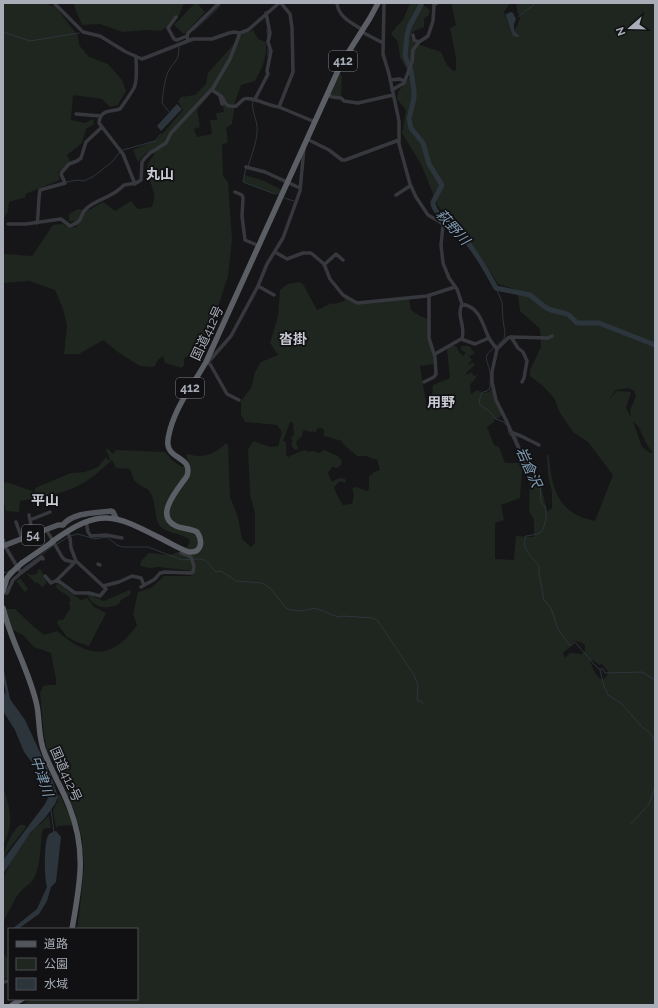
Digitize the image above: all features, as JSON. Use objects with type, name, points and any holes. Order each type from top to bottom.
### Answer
[{"type":"highway","name":"国道412号","points":[[183,552],[192,553],[196,551],[200,546],[201,540],[198,534],[194,531],[177,526],[171,522],[168,517],[167,506],[188,472],[185,463],[171,452],[168,442],[176,411],[206,362],[344,58],[378,3]]},
{"type":"highway","points":[[3,592],[7,578],[22,563],[86,521],[103,518],[116,518],[131,523],[183,552]]},
{"type":"highway","name":"国道412号","points":[[3,608],[37,706],[41,745],[70,807],[79,839],[81,849],[80,876],[72,928]]},
{"type":"main road","name":"54","points":[[4,546],[46,529],[63,525],[68,520],[79,516],[111,511],[116,518]]},
{"type":"main road","points":[[63,525],[68,534]]},
{"type":"street","points":[[54,3],[83,32],[100,36],[140,58],[145,58],[179,45],[188,39]]},
{"type":"street","points":[[188,39],[188,33],[218,3]]},
{"type":"street","points":[[176,17],[168,28],[174,39],[212,39],[232,32],[240,33],[248,30],[280,3],[290,14],[292,28],[293,72],[279,107]]},
{"type":"street","points":[[337,3],[340,14],[362,31],[383,43]]},
{"type":"street","points":[[384,3],[383,54],[399,125],[399,140],[410,186],[428,215],[440,222],[443,226],[441,245],[443,263],[449,278],[458,291],[462,304],[459,315],[464,328],[462,339]]},
{"type":"street","points":[[392,90],[404,81],[412,62],[413,50],[419,42],[428,36],[434,21],[435,4],[428,3]]},
{"type":"street","points":[[256,99],[268,74],[267,71],[271,51],[268,42],[270,34],[266,14]]},
{"type":"street","points":[[8,224],[37,223],[61,219],[70,226],[78,222],[83,216],[84,210],[89,206],[117,192],[124,185],[135,184],[140,180],[142,178],[142,162],[150,153],[166,143],[171,133],[212,90],[230,59],[240,33]]},
{"type":"street","points":[[413,35],[414,40],[419,42]]},
{"type":"street","points":[[135,184],[123,154],[99,122],[101,116],[111,109],[120,109],[127,100],[134,87],[136,79],[136,56]]},
{"type":"street","points":[[390,80],[400,79],[404,81]]},
{"type":"street","points":[[212,90],[220,96],[225,104],[234,107],[244,99],[256,99],[315,122]]},
{"type":"street","points":[[327,94],[332,97],[341,98],[344,101],[358,103],[393,95]]},
{"type":"street","points":[[220,96],[222,104]]},
{"type":"street","points":[[76,114],[91,113],[101,116]]},
{"type":"street","points":[[37,223],[39,213],[37,205],[40,190],[64,183],[61,174],[62,172],[69,164],[81,158],[86,142],[102,127]]},
{"type":"street","points":[[307,139],[345,160],[399,140]]},
{"type":"street","points":[[239,400],[227,394],[210,364],[206,362],[210,360],[231,336],[258,286],[267,264],[286,232],[300,188],[304,145]]},
{"type":"street","points":[[247,168],[265,172],[300,188]]},
{"type":"street","points":[[396,195],[410,186]]},
{"type":"street","points":[[235,192],[242,195],[244,198],[242,216],[245,240],[259,246]]},
{"type":"street","points":[[275,252],[283,258],[289,259],[303,253],[311,252],[324,265],[328,275],[343,295],[355,302],[360,303],[429,295],[454,287]]},
{"type":"street","points":[[324,265],[336,254],[343,260]]},
{"type":"street","points":[[258,286],[274,295]]},
{"type":"street","points":[[424,382],[436,376],[435,354],[429,335],[429,295]]},
{"type":"street","points":[[462,304],[468,305],[478,314],[489,338],[496,348]]},
{"type":"street","points":[[527,472],[527,468],[497,402],[492,382],[496,348],[511,337],[548,338],[552,336]]},
{"type":"street","points":[[511,337],[518,348],[523,352],[526,361],[524,378],[522,382]]},
{"type":"street","points":[[435,354],[454,342],[462,339],[475,344],[489,338]]},
{"type":"street","points":[[513,436],[521,436],[539,445]]},
{"type":"street","points":[[30,520],[50,512]]},
{"type":"street","points":[[29,514],[33,535]]},
{"type":"street","points":[[86,521],[88,532],[92,538],[106,536],[122,538]]},
{"type":"street","points":[[18,524],[22,539]]},
{"type":"street","points":[[46,529],[63,559],[74,561],[106,589],[100,596],[89,593],[75,593],[57,580]]},
{"type":"street","points":[[68,534],[74,561]]},
{"type":"street","points":[[3,539],[4,546],[20,571]]},
{"type":"street","points":[[103,586],[119,582],[132,576],[141,578],[142,586],[154,580],[160,573],[192,573],[194,568],[192,560],[183,552]]},
{"type":"street","points":[[3,592],[6,593],[20,571],[42,558],[43,559]]},
{"type":"street","points":[[45,576],[51,582],[57,580],[74,561]]},
{"type":"green space","points":[[3,3],[48,3],[49,5],[56,7],[78,36],[79,45],[89,57],[108,64],[122,80],[126,91],[118,105],[110,107],[102,99],[73,95],[71,120],[85,123],[93,119],[94,124],[86,129],[82,143],[67,155],[70,161],[58,173],[60,180],[25,194],[26,197],[9,202],[8,212],[3,219]]},
{"type":"green space","points":[[73,3],[184,3],[178,18],[161,31],[147,30],[123,32],[100,24],[82,25]]},
{"type":"green space","points":[[195,3],[197,3],[205,12],[184,34],[174,25]]},
{"type":"green space","points":[[410,3],[424,3],[423,5],[430,10],[428,16],[424,18],[424,27],[412,32],[411,39],[420,45],[441,52],[447,65],[453,71],[456,70],[456,58],[450,28],[456,25],[451,3],[510,3],[504,12],[512,32],[517,26],[521,15],[518,14],[516,3],[655,3],[655,1005],[22,1005],[30,1000],[138,1000],[138,928],[77,928],[84,865],[82,838],[75,813],[61,778],[47,751],[40,693],[43,686],[56,685],[51,653],[34,647],[23,635],[13,630],[5,609],[15,609],[44,635],[57,631],[79,647],[99,652],[109,650],[128,637],[137,625],[133,614],[138,592],[151,588],[164,576],[191,576],[192,571],[140,566],[141,561],[149,553],[165,555],[174,554],[188,546],[190,540],[161,527],[157,519],[154,501],[150,492],[136,482],[130,469],[116,468],[112,460],[92,477],[78,486],[54,494],[20,501],[19,512],[6,511],[3,499],[3,482],[35,492],[35,488],[71,473],[85,472],[98,467],[106,457],[109,461],[110,459],[106,450],[107,448],[113,454],[116,450],[165,452],[173,461],[182,467],[189,463],[186,455],[204,456],[213,453],[226,443],[228,445],[230,497],[238,517],[242,539],[251,547],[255,543],[255,514],[250,494],[248,450],[253,441],[270,447],[278,446],[282,432],[277,425],[245,422],[241,415],[241,401],[251,388],[255,372],[261,362],[278,355],[270,343],[278,316],[280,290],[288,284],[300,282],[303,284],[317,310],[332,303],[345,301],[344,297],[354,303],[409,299],[411,310],[428,319],[428,337],[434,354],[435,364],[420,366],[427,408],[431,408],[433,385],[450,378],[447,349],[451,345],[457,347],[463,356],[466,353],[461,350],[461,346],[469,346],[475,353],[470,356],[467,353],[472,360],[468,364],[470,365],[472,362],[475,365],[466,373],[467,375],[471,372],[474,376],[478,375],[470,385],[471,394],[477,390],[484,393],[489,392],[493,388],[503,415],[494,420],[494,422],[487,427],[494,445],[499,447],[505,463],[520,463],[522,469],[520,498],[501,505],[504,520],[495,523],[495,559],[514,560],[516,536],[534,537],[534,520],[529,511],[530,474],[540,481],[547,512],[552,508],[552,492],[548,475],[547,455],[549,455],[555,490],[563,504],[569,510],[583,518],[595,521],[613,475],[588,442],[573,432],[560,413],[554,398],[542,385],[530,376],[530,370],[541,347],[540,329],[520,311],[518,296],[514,289],[498,284],[473,246],[438,206],[421,164],[402,133],[406,110],[397,99],[398,92],[410,76],[400,57],[398,42],[391,34],[403,20]],"holes":[[[629,388],[634,391],[636,396],[630,410],[631,418],[626,408],[631,392],[617,391],[608,400],[616,390]],[[633,421],[639,428],[653,452],[650,453],[642,447]],[[290,422],[293,423],[294,435],[290,439],[293,440],[291,444],[294,449],[297,450],[298,448],[296,442],[302,436],[303,431],[313,431],[315,433],[318,428],[322,428],[324,430],[324,436],[342,441],[343,444],[357,456],[366,456],[377,459],[380,470],[374,472],[369,477],[369,489],[367,491],[356,487],[352,488],[354,495],[352,504],[343,505],[334,487],[340,481],[346,483],[345,479],[342,478],[332,482],[328,473],[332,467],[337,468],[341,465],[342,461],[338,456],[324,450],[319,453],[304,450],[288,457],[286,455],[286,442],[283,441]],[[574,641],[580,642],[585,645],[585,651],[582,654],[570,653],[565,658],[563,653]],[[593,660],[599,665],[602,664],[608,671],[608,674],[603,680],[596,675],[590,661]]]},
{"type":"green space","points":[[253,30],[258,39],[266,42],[266,53],[262,67],[255,81],[241,85],[235,102],[232,124],[226,128],[228,142],[222,145],[223,176],[228,182],[232,239],[228,276],[206,344],[196,349],[184,359],[184,365],[182,368],[165,363],[163,356],[158,360],[154,367],[140,366],[103,340],[79,354],[64,354],[67,326],[63,309],[55,290],[29,281],[3,283],[3,255],[32,256],[53,225],[63,224],[70,228],[77,227],[76,222],[69,221],[69,214],[78,209],[87,211],[103,202],[115,211],[131,201],[138,209],[152,207],[154,200],[153,188],[147,170],[154,155],[152,151],[146,153],[138,162],[133,150],[158,139],[183,110],[178,101],[181,97],[195,95],[206,84],[208,73],[243,34]],"holes":[[[212,92],[221,97],[224,112],[216,113],[217,120],[210,120],[212,134],[197,137],[194,129],[200,127],[197,110]]]},
{"type":"green space","points":[[339,73],[342,76],[341,98],[330,94]]},
{"type":"green space","points":[[244,175],[262,180],[282,190],[279,195],[244,182]]},
{"type":"green space","points":[[40,569],[47,583],[42,587],[37,582],[35,583],[27,574],[37,574],[38,570]]},
{"type":"green space","points":[[20,578],[28,589],[25,592],[16,581]]},
{"type":"green space","points":[[57,583],[81,600],[87,598],[94,607],[106,613],[89,646],[67,637],[57,623],[59,620],[63,620],[70,609],[69,603],[71,600],[56,587]]},
{"type":"green space","points":[[131,590],[130,595],[121,600],[119,604],[109,607],[100,607],[93,603],[87,595],[92,594],[94,597],[104,601]]},
{"type":"green space","points":[[3,786],[8,802],[10,823],[7,837],[3,845]]},
{"type":"green space","points":[[58,795],[60,795],[74,825],[58,826],[56,828],[53,811],[58,800]]},
{"type":"green space","points":[[49,815],[51,828],[43,829],[38,866],[34,878],[31,883],[18,895],[3,922],[3,878],[13,857],[27,837]]},
{"type":"green space","points":[[20,825],[25,825],[26,827],[3,859],[9,840],[14,831]]},
{"type":"green space","points":[[5,955],[8,960],[8,978],[3,979],[3,956]]},
{"type":"water","points":[[511,12],[516,19],[514,31],[520,36],[517,37],[513,36],[506,16],[506,14]]},
{"type":"water","points":[[177,104],[182,109],[161,131],[157,126]]},
{"type":"water","name":"中津川","points":[[3,666],[10,699],[25,720],[51,776],[58,797],[45,818],[30,833],[3,874],[3,860],[45,804],[49,796],[40,773],[24,752],[15,730],[3,711],[3,691],[6,694],[3,678]]},
{"type":"water","points":[[56,831],[61,837],[56,882],[51,887],[47,901],[39,914],[19,928],[13,928],[37,909],[47,887],[45,877],[46,846],[48,836]]},
{"type":"waterway","points":[[194,30],[217,9],[221,3]]},
{"type":"waterway","name":"萩野川","points":[[422,3],[410,25],[407,35],[405,56],[411,70],[414,91],[414,98],[409,119],[411,128],[423,143],[429,164],[442,185],[433,202],[435,210],[454,227],[472,248],[496,288],[530,295],[545,307],[569,315],[577,323],[599,323],[655,345]]},
{"type":"waterway","points":[[518,17],[536,3]]},
{"type":"waterway","points":[[267,29],[268,36]]},
{"type":"waterway","points":[[3,32],[30,41],[79,33]]},
{"type":"waterway","points":[[169,112],[162,103],[164,88],[168,72],[177,59],[179,47]]},
{"type":"waterway","points":[[268,49],[268,56]]},
{"type":"waterway","points":[[248,167],[257,136],[253,101]]},
{"type":"waterway","points":[[123,150],[155,141],[161,134]]},
{"type":"waterway","points":[[67,182],[77,180],[84,181],[94,176],[112,162],[120,152]]},
{"type":"waterway","points":[[246,169],[243,182],[275,194]]},
{"type":"waterway","points":[[284,198],[294,201]]},
{"type":"waterway","name":"岩倉沢","points":[[496,288],[502,302],[505,333],[504,339],[496,346]]},
{"type":"waterway","name":"岩倉沢","points":[[494,348],[486,356],[490,374],[490,388],[483,392],[479,400],[480,405],[489,411],[496,419],[504,422],[506,425]]},
{"type":"waterway","name":"岩倉沢","points":[[508,428],[511,436]]},
{"type":"waterway","name":"岩倉沢","points":[[516,437],[520,447]]},
{"type":"waterway","name":"岩倉沢","points":[[527,463],[540,486],[541,502],[545,506],[546,518],[543,530],[538,534],[526,536],[525,545],[526,549],[539,566],[544,600],[551,608],[558,629],[570,646],[575,642],[594,664],[599,669],[603,669],[605,673],[642,672],[655,680]]},
{"type":"waterway","points":[[70,536],[78,534],[95,539],[107,537],[122,547],[148,547],[182,560],[191,559]]},
{"type":"waterway","points":[[57,544],[68,537]]},
{"type":"waterway","points":[[21,570],[54,545]]},
{"type":"waterway","points":[[194,559],[206,560],[216,572],[221,571],[236,581],[262,583],[270,588],[286,608],[291,610],[303,611],[315,608],[338,617],[373,618],[378,621],[414,675],[418,685],[417,700],[421,701],[423,704]]},
{"type":"waterway","points":[[3,573],[8,572]]},
{"type":"waterway","points":[[600,670],[608,695],[621,703],[642,727],[649,732],[655,741]]},
{"type":"waterway","points":[[631,824],[649,804],[655,787]]},
{"type":"waterway","points":[[51,810],[54,833]]},
{"type":"district","name":"丸山","points":[[160,174]]},
{"type":"district","name":"沓掛","points":[[293,339]]},
{"type":"district","name":"用野","points":[[441,402]]},
{"type":"district","name":"平山","points":[[45,500]]}]
